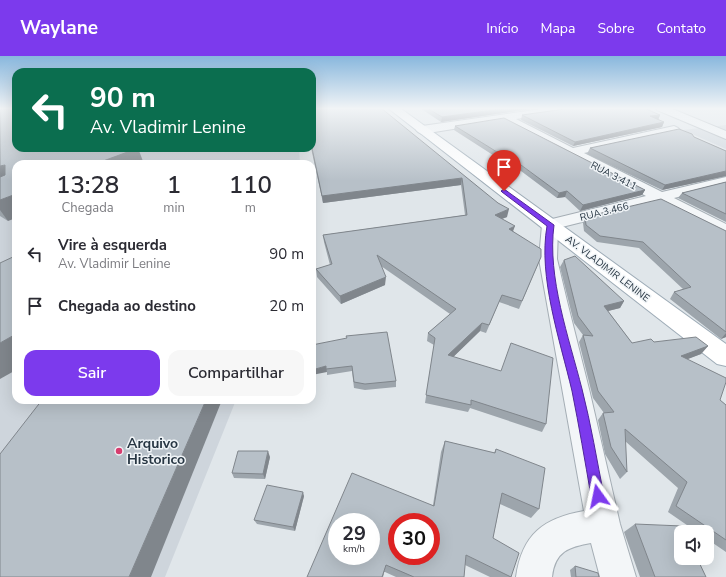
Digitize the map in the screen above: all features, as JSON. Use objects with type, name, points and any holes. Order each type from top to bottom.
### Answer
[{"type":"main road","name":"AV. VLADIMIR LENINE","points":[[425,132],[726,357]]},
{"type":"street","name":"RUA 3.411","points":[[532,132],[726,231]]},
{"type":"street","points":[[570,152],[673,132]]},
{"type":"street","name":"RUA 3.466","points":[[550,225],[726,181]]},
{"type":"street","points":[[550,225],[548,259],[556,301],[578,393],[603,524],[618,577]]},
{"type":"street","points":[[534,577],[542,550],[559,535],[603,524]]},
{"type":"shaded area","name":"Arquivo Historico","points":[[0,132],[10,132],[12,138],[12,152],[299,152],[300,160],[12,160],[12,404],[234,404],[165,577],[0,577]]},
{"type":"shaded area","points":[[688,132],[726,132],[726,149]]},
{"type":"building","points":[[0,132],[12,132],[12,152],[128,152],[106,160],[12,160],[12,196],[0,200],[0,177],[5,175],[5,165],[0,166]]},
{"type":"building","points":[[316,132],[411,132],[498,203],[509,209],[495,215],[515,226],[509,229],[541,249],[541,257],[522,301],[502,295],[489,325],[482,323],[448,355],[501,371],[511,343],[553,358],[546,424],[471,400],[471,405],[426,395],[435,338],[428,333],[456,309],[377,255],[386,277],[340,296],[316,269],[332,264],[323,235],[467,215],[462,178],[322,196],[316,160],[314,160],[313,152],[316,152]]},
{"type":"building","points":[[465,132],[532,132],[645,190],[583,205],[567,191],[559,193],[502,151],[497,152]]},
{"type":"building","points":[[556,132],[618,132],[575,142]]},
{"type":"building","points":[[663,132],[688,132],[692,134],[694,137],[726,151],[726,171],[665,185],[590,148]]},
{"type":"building","points":[[726,182],[726,214],[682,193]]},
{"type":"building","points":[[661,199],[726,231],[726,332],[674,292],[691,287],[643,242],[600,236],[586,225],[585,217]]},
{"type":"building","points":[[575,256],[624,301],[604,306],[632,343],[651,339],[654,342],[696,337],[708,346],[681,356],[726,378],[720,400],[726,405],[726,540],[714,532],[714,525],[704,525],[676,506],[687,482],[625,429],[627,472],[611,447],[603,413],[614,412],[598,391],[583,335],[593,336],[578,316],[564,260]]},
{"type":"building","points":[[12,257],[12,336],[0,343],[0,263]]},
{"type":"building","points":[[387,332],[396,381],[365,384],[354,382],[352,366],[326,369],[326,366],[316,369],[316,344],[347,338],[346,336]]},
{"type":"building","name":"Arquivo Historico","points":[[39,404],[204,404],[129,577],[0,577],[0,454]]},
{"type":"building","points":[[445,441],[495,453],[496,449],[545,468],[539,509],[502,493],[493,538],[519,553],[511,577],[466,555],[464,577],[414,577],[386,565],[382,577],[307,577],[328,528],[328,565],[380,565],[380,513],[335,513],[352,473],[434,506]]},
{"type":"building","points":[[238,451],[268,451],[263,474],[232,473]]},
{"type":"building","points":[[267,485],[303,492],[293,527],[254,520]]},
{"type":"building","points":[[635,524],[674,526],[674,565],[700,565],[706,577],[655,577]]},
{"type":"building","points":[[575,566],[598,573],[599,577],[576,577]]},
{"type":"place","name":"Arquivo Historico","points":[[119,451]]},
{"type":"route","points":[[504,191],[550,225],[548,259],[556,301],[578,393],[598,496]]}]
